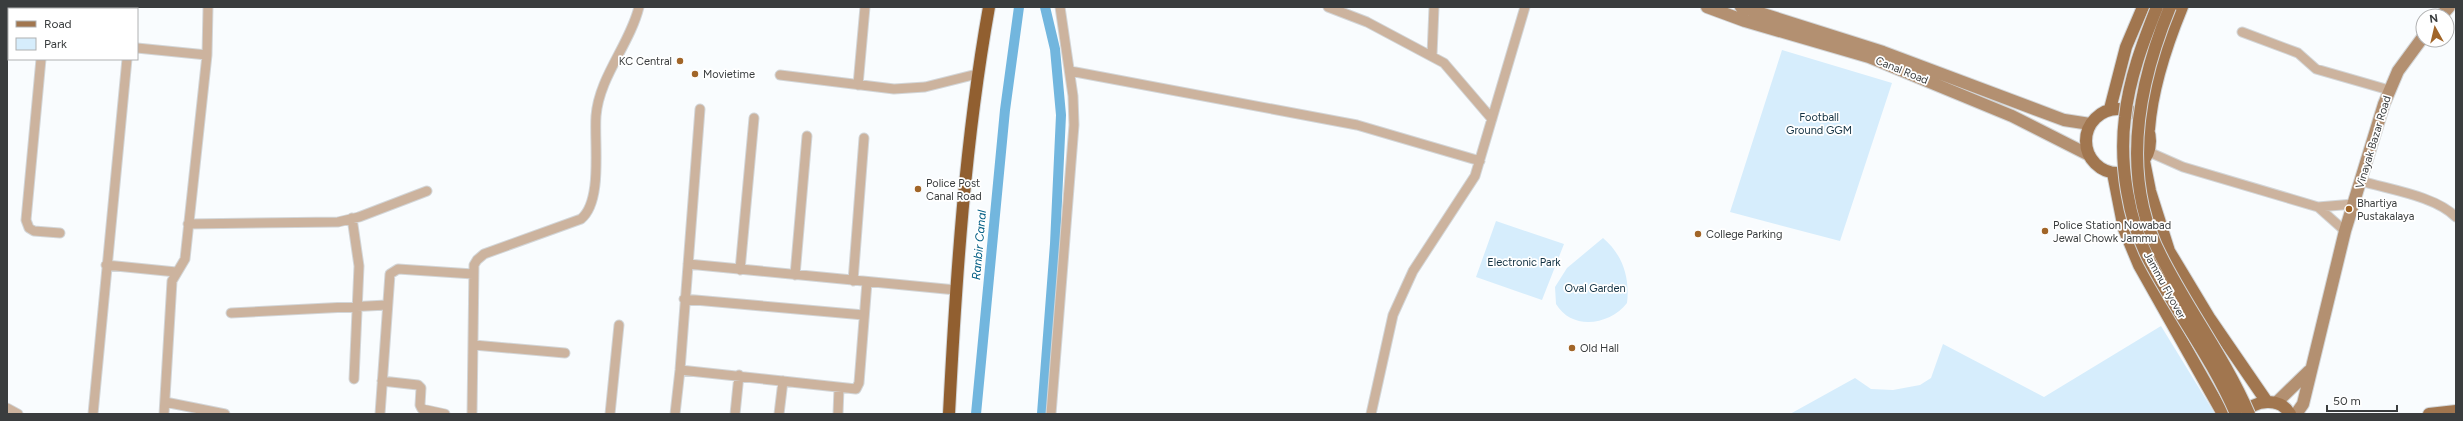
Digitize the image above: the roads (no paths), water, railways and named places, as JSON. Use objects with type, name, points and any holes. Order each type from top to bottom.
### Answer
[{"type":"highway","points":[[948,414],[956,290],[977,74],[989,7]]},
{"type":"main road","name":"Canal Road","points":[[1707,7],[1769,17],[1883,52],[2064,120],[2090,124]]},
{"type":"main road","name":"Canal Road","points":[[1742,7],[2012,116],[2089,155]]},
{"type":"main road","points":[[2110,109],[2126,47],[2143,7]]},
{"type":"main road","name":"Jammu Flyover","points":[[2157,7],[2134,74],[2125,118],[2124,157],[2128,190],[2136,226],[2149,260],[2226,390],[2236,414]]},
{"type":"main road","name":"Jammu Flyover","points":[[2170,7],[2146,76],[2139,112],[2137,154],[2140,188],[2148,223],[2160,255],[2236,385],[2249,414]]},
{"type":"main road","points":[[2182,7],[2171,33],[2151,104],[2149,129],[2151,141],[2147,157],[2152,198],[2169,251],[2210,319],[2271,402],[2290,414]]},
{"type":"main road","name":"Vinayak Bazar Road","points":[[2296,414],[2303,404],[2309,372],[2345,231],[2389,90],[2398,71],[2415,48]]},
{"type":"main road","points":[[2147,157],[2130,171],[2114,173],[2095,164],[2089,155],[2086,145],[2086,134],[2090,124],[2099,115],[2110,109],[2122,108],[2134,112],[2143,120],[2149,129]]},
{"type":"main road","points":[[2114,173],[2124,229],[2139,265],[2223,414]]},
{"type":"main road","points":[[2242,414],[2256,404],[2271,402],[2309,372]]},
{"type":"main road","points":[[2430,414],[2456,411]]},
{"type":"street","points":[[164,414],[172,281],[176,272],[184,263],[208,55],[208,7]]},
{"type":"street","points":[[472,414],[474,345],[473,274],[477,260],[484,254],[581,219],[586,215],[592,204],[596,163],[596,116],[601,96],[639,7]]},
{"type":"street","points":[[858,85],[865,7]]},
{"type":"street","points":[[1051,414],[1074,125],[1070,71],[1060,7]]},
{"type":"street","points":[[1328,7],[1367,22],[1432,55],[1451,69],[1492,119]]},
{"type":"street","points":[[1432,55],[1434,7]]},
{"type":"street","points":[[1371,414],[1393,315],[1409,278],[1465,194],[1475,176],[1525,7]]},
{"type":"street","points":[[2242,32],[2298,53],[2316,69],[2389,90]]},
{"type":"street","points":[[138,48],[208,55]]},
{"type":"street","points":[[41,60],[26,220],[29,228],[34,230],[60,233]]},
{"type":"street","points":[[93,414],[106,265],[127,60]]},
{"type":"street","points":[[1070,71],[1357,125],[1480,161]]},
{"type":"street","points":[[780,75],[858,85],[908,89],[977,74]]},
{"type":"street","points":[[675,414],[680,370],[684,299],[700,109]]},
{"type":"street","points":[[740,270],[754,118]]},
{"type":"street","points":[[795,275],[807,136]]},
{"type":"street","points":[[853,281],[864,138]]},
{"type":"street","points":[[2147,157],[2318,207],[2354,204]]},
{"type":"street","points":[[2361,181],[2434,202],[2450,211],[2456,217]]},
{"type":"street","points":[[188,224],[322,223],[352,218],[427,191]]},
{"type":"street","points":[[2318,207],[2345,231]]},
{"type":"street","points":[[352,218],[359,266],[354,379]]},
{"type":"street","points":[[688,264],[956,290]]},
{"type":"street","points":[[106,265],[176,272]]},
{"type":"street","points":[[380,414],[388,278],[393,270],[473,274]]},
{"type":"street","points":[[680,370],[783,380],[852,390],[859,383],[867,282]]},
{"type":"street","points":[[684,299],[864,315]]},
{"type":"street","points":[[231,313],[387,305]]},
{"type":"street","points":[[610,414],[619,325]]},
{"type":"street","points":[[474,345],[565,353]]},
{"type":"street","points":[[735,414],[739,375]]},
{"type":"street","points":[[779,414],[783,380]]},
{"type":"street","points":[[382,381],[418,385],[421,388],[420,406],[422,409],[445,414]]},
{"type":"street","points":[[838,414],[839,388]]},
{"type":"street","points":[[165,402],[225,414]]},
{"type":"street","points":[[7,408],[18,414]]},
{"type":"waterway","name":"Ranbir Canal","points":[[976,414],[1005,110],[1019,7]]},
{"type":"waterway","name":"Ranbir Canal","points":[[1042,414],[1055,244],[1061,115],[1055,49],[1045,7]]},
{"type":"place","name":"KC Central","points":[[680,61]]},
{"type":"place","name":"Movietime","points":[[695,74]]},
{"type":"place","name":"Police Post Canal Road","points":[[918,189]]},
{"type":"place","name":"Bhartiya Pustakalaya","points":[[2349,209]]},
{"type":"place","name":"Police Station Nowabad Jewal Chowk Jammu","points":[[2045,231]]},
{"type":"place","name":"College Parking","points":[[1698,234]]},
{"type":"place","name":"Old Hall","points":[[1572,348]]},
{"type":"park label","name":"Football Ground GGM","points":[[1819,123]]},
{"type":"park label","name":"Electronic Park","points":[[1524,262]]},
{"type":"park label","name":"Oval Garden","points":[[1595,288]]}]
